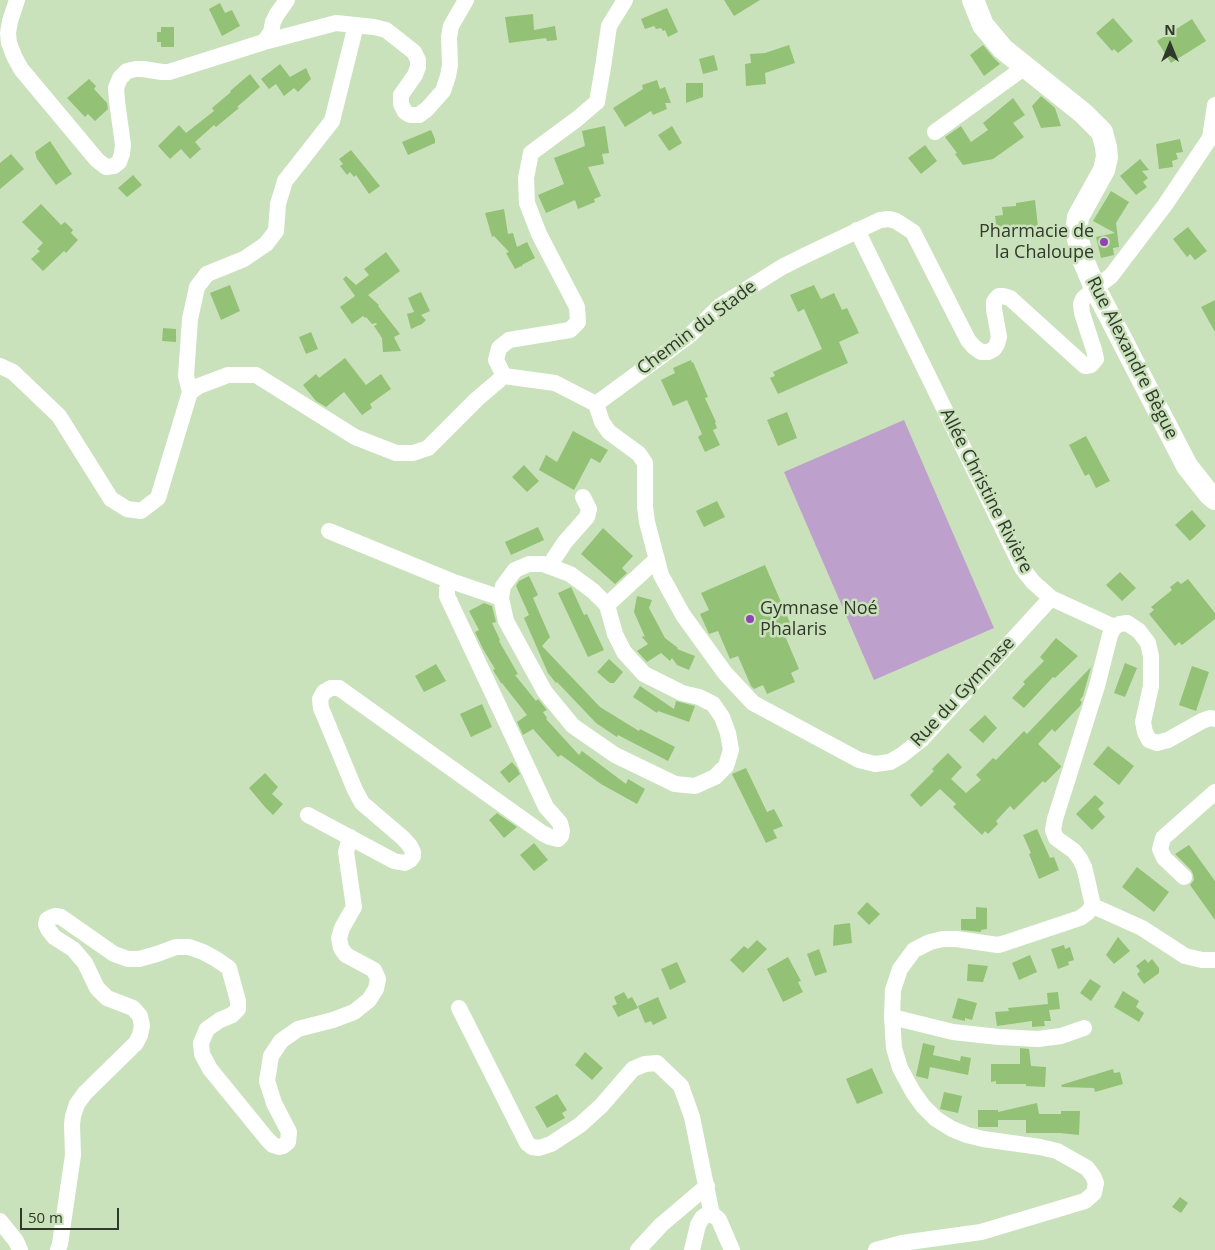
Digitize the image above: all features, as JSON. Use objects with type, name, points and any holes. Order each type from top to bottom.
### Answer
[{"type":"main road","name":"Rue Alexandre Bègue","points":[[973,0],[983,24],[1003,49],[1083,113],[1102,132],[1107,157],[1104,170],[1078,217],[1076,226],[1076,236],[1084,262],[1095,288],[1187,466],[1215,499]]},
{"type":"street","points":[[17,0],[8,33],[14,56],[21,69],[97,160],[106,167],[114,166],[119,162],[122,154],[116,88],[120,78],[127,71],[143,68],[169,72],[264,42],[336,23],[356,24],[386,30],[414,52],[418,60],[418,66],[415,75],[401,95],[401,104],[405,112],[410,115],[419,114],[427,109],[443,91],[450,65],[451,26],[466,0]]},
{"type":"street","points":[[264,42],[270,32],[276,14],[287,0]]},
{"type":"street","points":[[504,376],[496,360],[499,348],[508,340],[570,330],[578,322],[578,307],[540,234],[527,203],[526,178],[531,154],[597,102],[609,26],[625,0]]},
{"type":"street","points":[[0,366],[13,372],[59,416],[111,499],[127,508],[141,511],[158,498],[190,392],[186,376],[190,319],[197,287],[207,274],[244,259],[266,244],[276,231],[278,204],[285,181],[332,121],[356,24]]},
{"type":"street","points":[[935,132],[1025,67]]},
{"type":"street","points":[[1095,288],[1111,276],[1165,205],[1210,138],[1215,105]]},
{"type":"street","name":"Chemin du Stade","points":[[596,404],[690,335],[720,306],[782,267],[880,220],[896,221],[913,232],[968,340],[981,352],[988,352],[998,344],[994,302],[999,296],[1004,296],[1010,298],[1085,366],[1091,365],[1096,359],[1081,304],[1083,299],[1095,288]]},
{"type":"street","name":"Allée Christine Rivière","points":[[857,230],[1022,568],[1033,582],[1051,598],[1114,627],[1127,623],[1139,631],[1148,643],[1152,656],[1152,675],[1143,722],[1149,740],[1157,743],[1168,740],[1202,721],[1210,718],[1215,719]]},
{"type":"street","points":[[190,392],[199,386],[228,375],[256,375],[355,437],[396,453],[413,453],[428,448],[477,399],[504,376],[555,383],[596,404],[602,422],[609,432],[639,454],[645,463],[645,507],[657,559],[606,605]]},
{"type":"street","points":[[549,566],[565,542],[587,517],[589,509],[584,497]]},
{"type":"street","points":[[329,532],[451,581],[501,598]]},
{"type":"street","name":"Rue du Gymnase","points":[[657,559],[661,576],[683,615],[725,673],[753,703],[859,760],[875,764],[890,762],[922,739],[1051,598]]},
{"type":"street","points":[[529,564],[549,566],[570,574],[593,591],[606,605],[615,634],[624,652],[644,674],[682,693],[700,697],[713,704],[722,717],[728,733],[731,750],[726,766],[715,777],[695,786],[676,784],[615,755],[573,726],[545,692],[506,621],[501,598],[503,586],[514,570],[529,564]]},
{"type":"street","points":[[308,815],[394,861],[405,863],[412,856],[413,852],[410,846],[362,803],[355,790],[321,708],[320,699],[324,692],[331,688],[339,688],[542,833],[558,839],[561,836],[560,823],[546,807],[447,596],[447,589],[451,581]]},
{"type":"street","points":[[1093,906],[1086,873],[1080,859],[1074,851],[1056,838],[1053,830],[1097,686],[1110,635],[1114,627]]},
{"type":"street","points":[[1184,877],[1164,858],[1160,849],[1163,838],[1215,792]]},
{"type":"street","points":[[58,1250],[73,1155],[72,1126],[77,1104],[85,1093],[136,1043],[142,1026],[140,1016],[133,1008],[107,998],[97,988],[85,963],[73,950],[54,937],[48,930],[47,920],[55,916],[62,917],[114,954],[128,959],[139,959],[176,947],[189,947],[203,952],[229,968],[237,996],[238,1009],[232,1015],[220,1020],[207,1029],[201,1043],[202,1054],[210,1069],[267,1139],[273,1145],[283,1146],[288,1142],[289,1132],[274,1103],[267,1081],[271,1056],[281,1041],[298,1029],[333,1020],[354,1012],[369,1000],[376,989],[378,979],[374,970],[346,955],[341,948],[339,938],[342,928],[354,907],[346,852],[350,837]]},
{"type":"street","points":[[1093,906],[1142,928],[1185,956],[1202,960],[1215,960]]},
{"type":"street","points":[[876,1250],[902,1243],[981,1232],[1085,1201],[1094,1193],[1096,1183],[1087,1168],[1057,1151],[967,1135],[952,1129],[936,1119],[923,1106],[900,1068],[894,1048],[892,1017],[893,990],[900,969],[914,950],[930,942],[943,939],[998,945],[1080,918],[1093,906]]},
{"type":"street","points":[[459,1008],[527,1143],[532,1147],[540,1148],[551,1144],[580,1126],[601,1106],[633,1069],[645,1064],[656,1063],[681,1086],[692,1117],[712,1215]]},
{"type":"street","points":[[892,1017],[953,1032],[999,1037],[1038,1039],[1061,1036],[1084,1028]]},
{"type":"street","points":[[638,1250],[662,1225],[707,1186]]},
{"type":"street","points":[[692,1250],[698,1225],[706,1215],[712,1215],[719,1220],[732,1250]]},
{"type":"street","points":[[0,1221],[16,1240],[20,1250]]},
{"type":"shaded area","points":[[904,420],[994,628],[874,680],[784,472]]},
{"type":"building","points":[[724,0],[760,0],[734,16]]},
{"type":"building","points":[[220,3],[225,13],[232,10],[240,26],[222,36],[209,9]]},
{"type":"building","points":[[667,8],[678,32],[668,37],[665,30],[663,31],[661,28],[656,29],[654,26],[645,29],[641,19]]},
{"type":"building","points":[[533,14],[534,30],[555,26],[557,40],[547,41],[546,38],[509,43],[505,17]]},
{"type":"building","points":[[1113,18],[1133,41],[1118,53],[1114,49],[1112,51],[1096,33]]},
{"type":"building","points":[[1192,19],[1206,41],[1171,63],[1157,41]]},
{"type":"building","points":[[161,27],[174,27],[174,47],[161,47],[161,42],[157,42],[157,32],[161,32]]},
{"type":"building","points":[[789,45],[795,63],[765,73],[766,84],[746,86],[745,64],[751,63],[750,54],[765,53]]},
{"type":"building","points":[[983,45],[1000,64],[984,76],[970,55]]},
{"type":"building","points":[[714,55],[718,70],[703,74],[699,59]]},
{"type":"building","points":[[280,64],[290,77],[306,68],[311,79],[298,92],[294,88],[284,96],[276,84],[269,89],[261,79]]},
{"type":"building","points":[[250,74],[260,87],[237,107],[239,108],[216,127],[214,125],[195,142],[201,149],[190,159],[181,149],[170,159],[158,146],[179,125],[186,133],[214,111],[212,108]]},
{"type":"building","points":[[89,79],[96,86],[94,89],[107,103],[108,109],[95,121],[88,114],[85,117],[67,98]]},
{"type":"building","points":[[657,80],[660,89],[665,87],[671,103],[665,103],[667,109],[653,115],[651,111],[625,127],[613,108],[643,89],[642,85]]},
{"type":"building","points":[[686,83],[703,83],[703,97],[686,103]]},
{"type":"building","points":[[1041,96],[1055,108],[1061,126],[1041,128],[1032,106]]},
{"type":"building","points":[[1013,98],[1025,115],[1013,123],[1024,137],[993,159],[963,165],[945,137],[961,126],[971,142],[988,130],[983,123]]},
{"type":"building","points":[[605,126],[609,153],[602,154],[604,164],[588,167],[601,196],[594,199],[595,202],[578,209],[575,200],[546,213],[538,195],[564,184],[554,158],[585,146],[582,131]]},
{"type":"building","points":[[672,126],[682,143],[669,151],[658,135]]},
{"type":"building","points":[[431,130],[435,143],[408,155],[402,142]]},
{"type":"building","points":[[1180,139],[1183,152],[1176,153],[1178,159],[1172,161],[1173,167],[1159,169],[1156,144]]},
{"type":"building","points":[[50,141],[72,174],[56,185],[37,159],[35,152]]},
{"type":"building","points":[[925,145],[937,161],[921,174],[908,158]]},
{"type":"building","points":[[351,150],[380,186],[369,194],[356,175],[354,177],[350,172],[347,175],[340,166],[343,164],[339,159]]},
{"type":"building","points":[[11,154],[24,169],[0,189],[0,163]]},
{"type":"building","points":[[1140,159],[1149,170],[1142,171],[1148,178],[1143,182],[1147,187],[1136,195],[1120,176]]},
{"type":"building","points":[[133,175],[142,185],[127,197],[118,188]]},
{"type":"building","points":[[1111,191],[1129,202],[1116,223],[1119,247],[1113,248],[1114,255],[1101,258],[1096,237],[1115,233],[1093,221]]},
{"type":"building","points":[[1035,200],[1038,227],[997,230],[995,216],[1003,215],[1002,207],[1016,206],[1016,203]]},
{"type":"building","points":[[41,204],[61,225],[65,222],[73,230],[71,233],[78,240],[66,253],[64,251],[43,271],[31,259],[40,251],[37,249],[43,243],[22,222]]},
{"type":"building","points":[[504,209],[508,234],[513,233],[517,247],[527,242],[535,258],[522,265],[522,267],[515,269],[506,253],[509,252],[494,236],[492,237],[485,213]]},
{"type":"building","points":[[1188,227],[1207,251],[1195,260],[1190,254],[1187,257],[1173,239]]},
{"type":"building","points":[[386,252],[400,271],[368,295],[379,305],[400,334],[394,337],[401,351],[383,352],[382,338],[374,326],[377,324],[372,324],[363,316],[352,324],[340,307],[355,296],[343,279],[346,276],[356,285],[369,275],[364,269]]},
{"type":"building","points":[[230,285],[240,311],[221,320],[210,293]]},
{"type":"building","points":[[814,285],[821,299],[834,293],[842,310],[847,308],[859,333],[839,342],[848,363],[778,394],[770,378],[775,376],[773,372],[822,349],[804,309],[798,312],[790,295]]},
{"type":"building","points":[[421,292],[430,311],[421,315],[426,320],[422,324],[411,329],[407,314],[414,312],[408,298]]},
{"type":"building","points":[[1215,300],[1215,332],[1201,307]]},
{"type":"building","points":[[163,328],[176,329],[176,342],[162,341]]},
{"type":"building","points":[[311,332],[318,349],[306,354],[299,337]]},
{"type":"building","points":[[345,358],[366,385],[381,374],[391,389],[370,404],[372,408],[362,415],[344,392],[326,407],[316,401],[303,385],[316,374],[319,378]]},
{"type":"building","points":[[691,360],[708,397],[705,398],[717,428],[713,430],[720,445],[705,452],[698,437],[702,434],[687,400],[673,406],[661,380],[675,373],[673,368]]},
{"type":"building","points":[[787,412],[797,438],[778,446],[767,420]]},
{"type":"building","points":[[573,431],[608,450],[600,463],[591,458],[574,490],[539,470],[546,455],[557,462]]},
{"type":"building","points":[[1086,436],[1110,481],[1096,488],[1089,474],[1085,476],[1069,445]]},
{"type":"building","points":[[524,465],[539,481],[527,492],[512,477]]},
{"type":"building","points":[[717,501],[725,517],[704,527],[696,511]]},
{"type":"building","points":[[1192,510],[1206,526],[1190,541],[1175,525]]},
{"type":"building","points":[[538,527],[544,540],[511,555],[505,542]]},
{"type":"building","points":[[603,528],[633,556],[622,568],[627,573],[615,584],[581,554]]},
{"type":"building","points":[[765,565],[794,632],[785,636],[799,669],[791,673],[795,682],[767,694],[763,685],[754,689],[751,686],[738,656],[730,659],[718,631],[709,634],[700,614],[709,610],[701,593]]},
{"type":"building","points":[[1120,572],[1136,588],[1122,601],[1106,585]]},
{"type":"building","points":[[529,576],[538,595],[533,598],[550,637],[542,646],[600,707],[639,731],[640,729],[675,747],[668,761],[618,735],[617,737],[596,723],[548,673],[524,618],[529,615],[516,586],[519,581]]},
{"type":"building","points":[[1188,579],[1215,613],[1215,619],[1182,645],[1179,642],[1175,646],[1149,614],[1154,610],[1151,607],[1172,590],[1170,587],[1178,581],[1181,584]]},
{"type":"building","points":[[571,587],[584,615],[587,614],[604,650],[588,657],[558,593]]},
{"type":"building","points":[[637,596],[652,600],[649,608],[665,638],[677,649],[695,656],[689,670],[677,665],[672,658],[670,661],[661,653],[647,662],[637,651],[648,644],[642,637],[645,637],[634,612]]},
{"type":"building","points":[[484,603],[492,606],[496,622],[492,623],[499,641],[518,674],[515,675],[536,701],[538,699],[547,710],[543,712],[546,719],[579,755],[582,751],[626,784],[628,779],[645,789],[637,804],[601,784],[561,755],[558,757],[533,729],[523,735],[517,722],[527,715],[501,683],[475,632],[479,630],[469,611]]},
{"type":"building","points":[[1056,638],[1078,656],[1055,678],[1053,677],[1024,708],[1012,698],[1025,684],[1023,682],[1044,661],[1040,657]]},
{"type":"building","points":[[609,659],[623,672],[614,683],[610,683],[597,672]]},
{"type":"building","points":[[1125,663],[1137,668],[1125,697],[1114,693]]},
{"type":"building","points":[[436,664],[446,681],[424,692],[415,676]]},
{"type":"building","points":[[1192,666],[1209,672],[1196,711],[1179,705]]},
{"type":"building","points":[[1091,667],[1083,696],[1080,700],[1082,702],[1080,706],[1055,732],[1052,729],[1038,744],[1061,767],[1045,783],[1043,781],[1014,810],[1010,806],[996,821],[998,824],[988,834],[985,831],[982,835],[953,807],[956,804],[940,789],[921,807],[910,795],[934,771],[932,769],[948,753],[962,767],[951,779],[966,793],[981,780],[976,775],[993,758],[996,760],[1024,731],[1027,734]]},
{"type":"building","points":[[640,686],[674,709],[676,701],[695,706],[689,722],[658,711],[657,713],[633,697]]},
{"type":"building","points":[[482,704],[492,727],[471,737],[460,714]]},
{"type":"building","points":[[985,715],[997,728],[983,743],[969,730]]},
{"type":"building","points":[[1108,746],[1134,766],[1119,785],[1093,764]]},
{"type":"building","points":[[512,762],[520,774],[509,783],[500,772]]},
{"type":"building","points":[[746,768],[767,812],[774,809],[783,826],[773,830],[777,838],[766,843],[732,774]]},
{"type":"building","points":[[265,773],[278,787],[272,794],[283,804],[273,815],[249,788]]},
{"type":"building","points":[[1095,795],[1104,803],[1098,809],[1105,817],[1092,830],[1076,814]]},
{"type":"building","points":[[497,813],[517,827],[504,838],[489,820]]},
{"type":"building","points":[[1037,829],[1050,858],[1054,857],[1059,870],[1039,879],[1023,835]]},
{"type":"building","points":[[534,843],[548,860],[534,871],[520,855]]},
{"type":"building","points":[[1189,845],[1215,881],[1215,920],[1190,885],[1194,880],[1191,870],[1175,854]]},
{"type":"building","points":[[1137,867],[1169,892],[1154,912],[1122,887]]},
{"type":"building","points":[[867,902],[880,914],[869,925],[857,913]]},
{"type":"building","points":[[976,907],[987,908],[987,929],[981,930],[981,932],[961,930],[961,919],[976,919]]},
{"type":"building","points":[[850,923],[852,943],[833,946],[834,925]]},
{"type":"building","points":[[1118,937],[1130,951],[1114,964],[1106,955]]},
{"type":"building","points":[[757,940],[767,949],[743,973],[730,960],[744,946],[748,949]]},
{"type":"building","points":[[1064,945],[1065,949],[1070,947],[1074,960],[1068,962],[1069,965],[1058,969],[1051,949]]},
{"type":"building","points":[[819,949],[827,972],[815,976],[807,954]]},
{"type":"building","points":[[1030,955],[1037,972],[1019,980],[1012,963]]},
{"type":"building","points":[[788,957],[801,981],[798,982],[803,992],[783,1002],[767,969]]},
{"type":"building","points":[[1145,959],[1148,963],[1152,959],[1159,968],[1159,973],[1144,984],[1137,974],[1140,971],[1136,966]]},
{"type":"building","points":[[677,962],[686,982],[670,990],[661,969]]},
{"type":"building","points":[[968,964],[988,966],[983,982],[967,981]]},
{"type":"building","points":[[1090,979],[1101,986],[1091,1001],[1080,993]]},
{"type":"building","points":[[1123,991],[1139,1001],[1136,1007],[1144,1013],[1139,1022],[1114,1007]]},
{"type":"building","points":[[624,992],[628,999],[632,997],[638,1008],[618,1017],[612,1006],[617,1004],[614,997]]},
{"type":"building","points":[[1058,992],[1060,1009],[1049,1010],[1051,1021],[1044,1021],[1045,1026],[1032,1027],[1032,1021],[997,1026],[995,1012],[1009,1011],[1008,1008],[1048,1004],[1047,993]]},
{"type":"building","points":[[658,997],[667,1018],[653,1025],[651,1021],[645,1023],[638,1006]]},
{"type":"building","points":[[958,998],[977,1003],[972,1020],[965,1018],[965,1021],[952,1018]]},
{"type":"building","points":[[923,1043],[935,1046],[933,1055],[960,1061],[961,1056],[971,1058],[968,1075],[930,1067],[928,1079],[916,1076]]},
{"type":"building","points":[[1020,1048],[1029,1049],[1031,1066],[1046,1067],[1045,1087],[1026,1086],[1026,1084],[996,1084],[996,1081],[991,1082],[991,1064],[1020,1064]]},
{"type":"building","points":[[585,1052],[603,1068],[592,1080],[575,1065]]},
{"type":"building","points":[[872,1068],[883,1093],[857,1104],[846,1079]]},
{"type":"building","points":[[1113,1069],[1114,1073],[1120,1072],[1123,1084],[1095,1092],[1094,1088],[1062,1087],[1061,1085]]},
{"type":"building","points":[[944,1092],[962,1096],[958,1113],[940,1109]]},
{"type":"building","points":[[557,1094],[567,1110],[562,1113],[565,1118],[547,1128],[535,1107]]},
{"type":"building","points":[[1037,1103],[1039,1114],[1061,1114],[1061,1111],[1080,1111],[1079,1135],[1026,1133],[1026,1120],[998,1120],[998,1127],[978,1127],[978,1110],[998,1110],[998,1112]]},
{"type":"building","points":[[1180,1197],[1188,1203],[1181,1213],[1172,1207]]},
{"type":"place","name":"Pharmacie de la Chaloupe","points":[[1104,242]]},
{"type":"place","name":"Gymnase Noé Phalaris","points":[[750,619]]}]
